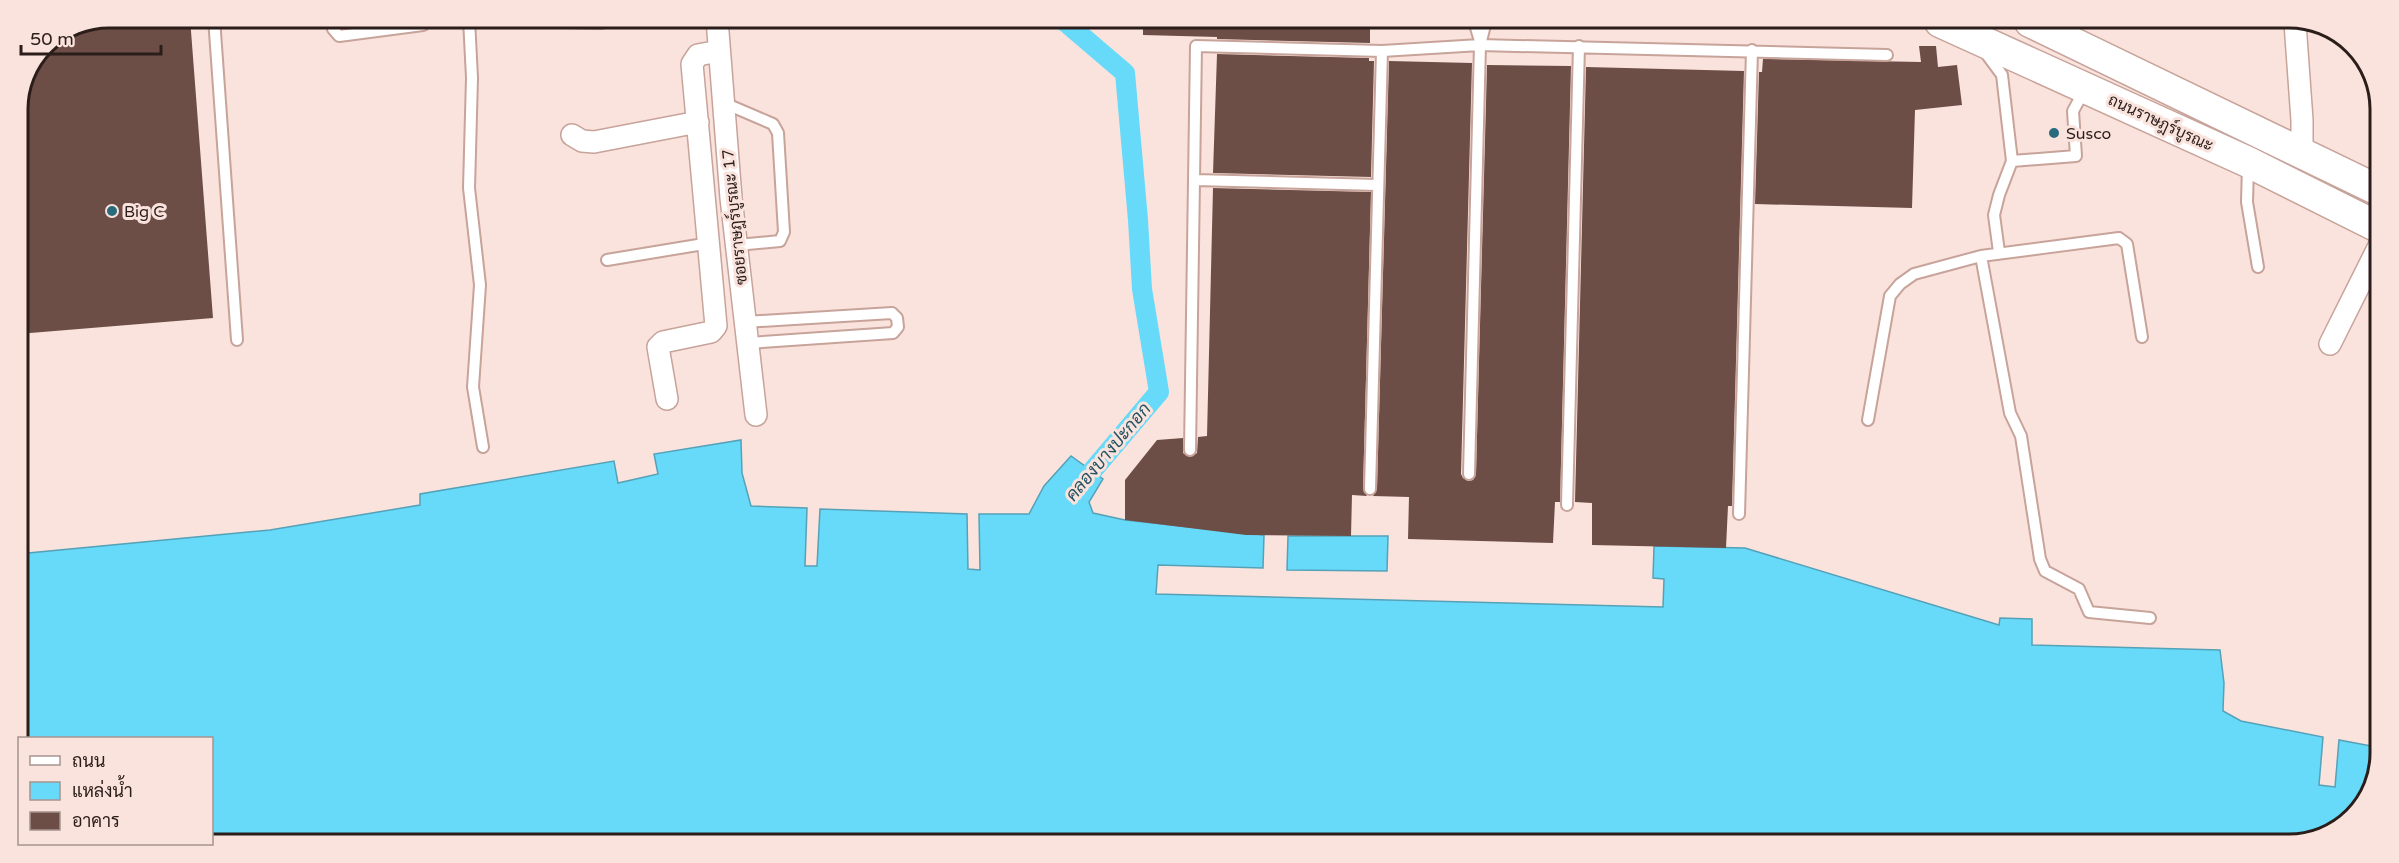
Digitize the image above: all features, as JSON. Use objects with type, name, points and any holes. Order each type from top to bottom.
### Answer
[{"type":"main road","name":"ถนนราษฎร์บูรณะ","points":[[1956,29],[2248,162],[2370,223]]},
{"type":"main road","name":"ถนนราษฎร์บูรณะ","points":[[2045,29],[2370,185]]},
{"type":"street","name":"ซอยราษฎร์บูรณะ 17","points":[[718,29],[737,245],[756,415]]},
{"type":"street","points":[[2295,29],[2302,153]]},
{"type":"street","points":[[667,399],[658,347],[663,342],[711,332],[716,326],[692,64],[698,55],[719,51]]},
{"type":"street","points":[[572,135],[582,141],[594,142],[698,122]]},
{"type":"street","points":[[2330,344],[2370,264]]},
{"type":"lane","points":[[215,29],[237,340]]},
{"type":"lane","points":[[333,29],[339,36],[392,29]]},
{"type":"lane","points":[[470,29],[472,78],[469,188],[480,285],[473,387],[483,447]]},
{"type":"lane","points":[[1476,29],[1480,45]]},
{"type":"lane","points":[[1469,474],[1480,45],[1484,29]]},
{"type":"lane","points":[[1975,37],[2002,75],[2012,160],[1994,215],[1999,252]]},
{"type":"lane","points":[[1190,450],[1196,46],[1382,51],[1480,45],[1579,46],[1887,55]]},
{"type":"lane","points":[[1568,505],[1579,46]]},
{"type":"lane","points":[[1739,514],[1752,50]]},
{"type":"lane","points":[[1370,489],[1382,51]]},
{"type":"lane","points":[[2012,160],[2076,156],[2073,111],[2086,88]]},
{"type":"lane","points":[[724,103],[773,124],[778,133],[784,232],[780,241],[737,245]]},
{"type":"lane","points":[[2248,162],[2247,202],[2258,267]]},
{"type":"lane","points":[[1195,180],[1377,185]]},
{"type":"lane","points":[[1868,420],[1890,296],[1900,284],[1914,274],[1999,252],[2119,238],[2127,244],[2142,337]]},
{"type":"lane","points":[[607,260],[710,243]]},
{"type":"lane","points":[[1981,256],[2010,413],[2021,436],[2040,559],[2045,571],[2079,588],[2090,612],[2150,618]]},
{"type":"lane","points":[[892,313],[897,318],[898,327],[893,333],[747,333],[892,313]]},
{"type":"water","points":[[741,440],[742,473],[751,506],[807,508],[805,566],[817,566],[820,509],[967,514],[968,569],[980,570],[979,514],[1029,514],[1044,486],[1071,456],[1103,479],[1089,502],[1093,513],[1125,520],[1264,535],[1263,568],[1158,565],[1156,594],[1663,607],[1664,579],[1653,578],[1654,546],[1745,548],[1999,625],[2000,618],[2032,619],[2032,645],[2220,650],[2224,683],[2223,711],[2241,721],[2323,737],[2319,785],[2335,787],[2339,740],[2370,746],[2370,764],[2360,794],[2343,814],[2326,826],[2300,834],[213,834],[213,737],[29,737],[29,553],[270,530],[420,505],[420,494],[614,461],[618,483],[658,474],[654,454]]},
{"type":"water","points":[[1288,536],[1388,536],[1387,571],[1287,570]]},
{"type":"building","name":"Big C","points":[[191,29],[213,318],[29,333],[30,93],[42,64],[64,42],[93,30]]},
{"type":"building","points":[[1143,29],[1370,29],[1370,43],[1217,39],[1217,37],[1143,35]]},
{"type":"building","points":[[1919,46],[1936,46],[1938,67],[1957,65],[1962,105],[1915,110],[1912,208],[1755,204],[1759,72],[1762,72],[1763,59],[1921,62]]},
{"type":"building","points":[[1217,54],[1369,58],[1369,61],[1374,61],[1371,177],[1213,173]]},
{"type":"building","points":[[1389,61],[1472,63],[1461,474],[1468,481],[1473,480],[1476,474],[1487,65],[1571,66],[1560,502],[1555,502],[1553,543],[1408,539],[1409,497],[1373,496],[1377,489]]},
{"type":"building","points":[[1586,67],[1744,71],[1732,506],[1728,506],[1726,548],[1592,545],[1592,503],[1575,502]]},
{"type":"building","points":[[1213,188],[1371,192],[1363,489],[1367,496],[1352,495],[1351,536],[1246,535],[1125,520],[1125,480],[1157,440],[1183,438],[1183,453],[1190,457],[1197,453],[1198,437],[1207,436]]},
{"type":"waterway","name":"คลองบางปะกอก","points":[[1074,29],[1125,73],[1142,289],[1159,392],[1076,490]]},
{"type":"place","name":"Susco","points":[[2054,133]]},
{"type":"place","name":"Big C","points":[[112,211]]}]
